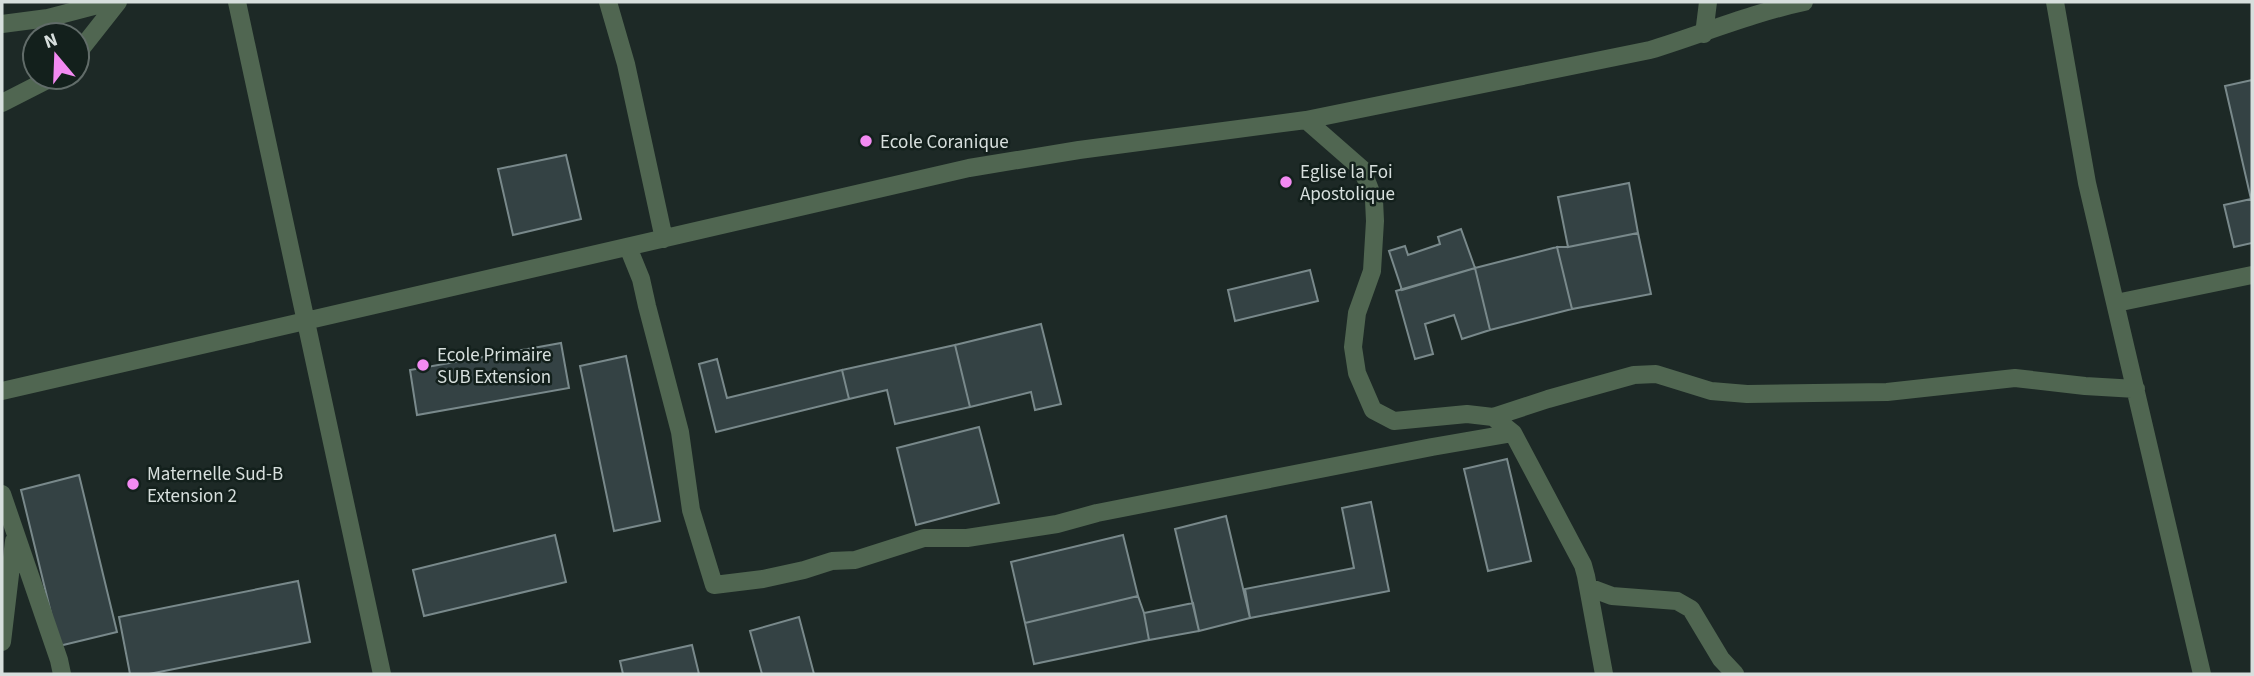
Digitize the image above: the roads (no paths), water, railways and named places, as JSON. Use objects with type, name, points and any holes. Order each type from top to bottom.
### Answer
[{"type":"street","points":[[2,24],[48,18],[109,2]]},
{"type":"street","points":[[91,36],[118,2]]},
{"type":"street","points":[[237,2],[382,674]]},
{"type":"street","points":[[608,2],[626,64],[664,239]]},
{"type":"street","points":[[1704,34],[1708,2]]},
{"type":"street","points":[[2,391],[969,168],[1079,150],[1306,120],[1650,50],[1775,8],[1804,2]]},
{"type":"street","points":[[2055,2],[2087,183],[2202,674]]},
{"type":"street","points":[[2,103],[26,91]]},
{"type":"street","points":[[1306,120],[1362,169],[1374,200],[1372,271],[1357,313],[1353,348],[1357,373],[1373,410],[1394,421],[1467,414],[1493,417],[1634,375],[1656,374],[1711,391],[1747,394],[1887,392],[2015,377],[2136,389]]},
{"type":"street","points":[[628,247],[641,279],[680,432],[691,510],[714,585],[763,579],[832,561],[855,560],[924,538],[967,538],[1057,524],[1097,513],[1513,433]]},
{"type":"street","points":[[2116,303],[2252,275]]},
{"type":"street","points":[[1493,417],[1513,433],[1583,565],[1604,674]]},
{"type":"street","points":[[2,494],[62,674]]},
{"type":"street","points":[[2,642],[15,534]]},
{"type":"street","points":[[1588,587],[1612,596],[1677,601],[1691,609],[1721,659],[1735,674]]},
{"type":"place","name":"Ecole Coranique","points":[[866,141]]},
{"type":"place","name":"Eglise la Foi Apostolique","points":[[1286,182]]},
{"type":"place","name":"Ecole Primaire SUB Extension","points":[[423,365]]},
{"type":"place","name":"Maternelle Sud-B Extension 2","points":[[133,484]]}]
